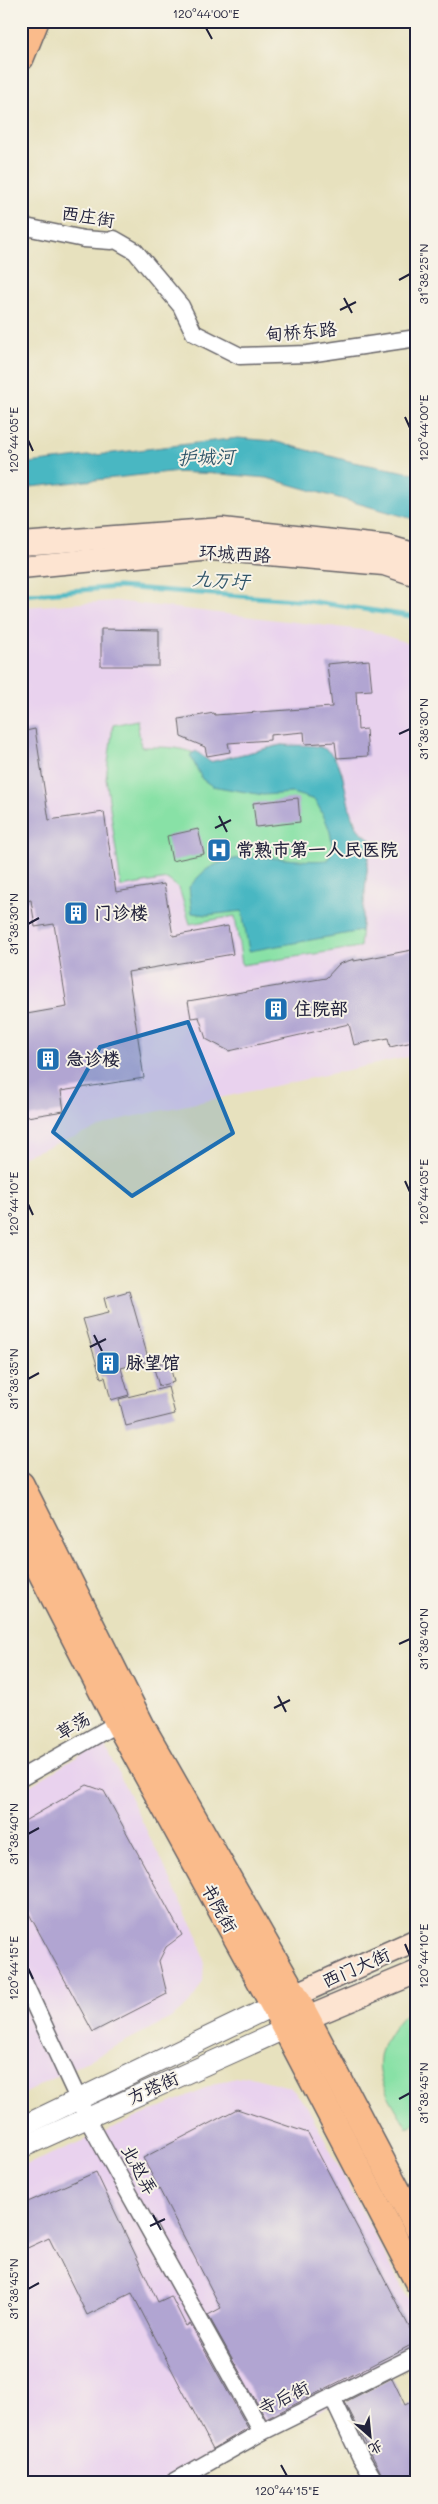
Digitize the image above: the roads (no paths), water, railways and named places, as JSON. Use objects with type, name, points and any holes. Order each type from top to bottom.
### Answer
[{"type":"main road","points":[[21,58],[36,21]]},
{"type":"main road","name":"环城西路","points":[[21,544],[222,529],[389,547],[417,556]]},
{"type":"main road","name":"环城西路","points":[[21,567],[212,549],[384,564],[417,575]]},
{"type":"main road","name":"书院街","points":[[21,1484],[142,1728],[295,1995],[296,2024],[417,2282]]},
{"type":"main road","name":"书院街","points":[[21,1534],[118,1723],[273,2005],[296,2024],[417,2227]]},
{"type":"main road","name":"西门大街","points":[[295,1995],[417,1940]]},
{"type":"main road","name":"西门大街","points":[[296,2024],[417,1972]]},
{"type":"street","name":"西庄街","points":[[21,226],[84,238],[111,241],[114,239],[135,250],[180,306],[194,333]]},
{"type":"street","name":"甸桥东路","points":[[194,333],[240,356],[308,354],[417,338]]},
{"type":"street","name":"草荡","points":[[21,1778],[118,1723]]},
{"type":"street","name":"北赵弄","points":[[21,1976],[83,2109],[262,2432]]},
{"type":"street","name":"方塔街","points":[[21,2148],[83,2109],[273,2005],[295,1995]]},
{"type":"street","name":"方塔街","points":[[21,2127],[83,2109],[296,2024]]},
{"type":"street","name":"寺后街","points":[[172,2483],[262,2432],[417,2355]]},
{"type":"street","points":[[332,2397],[360,2456],[376,2483]]},
{"type":"water","name":"护城河","points":[[238,438],[273,441],[353,462],[417,474],[417,520],[267,478],[221,474],[170,472],[21,488],[21,464]]},
{"type":"water","points":[[281,745],[320,747],[329,752],[336,760],[341,771],[353,820],[359,830],[370,839],[361,931],[249,951],[242,911],[207,915],[192,913],[189,887],[209,868],[237,858],[328,860],[332,844],[329,829],[315,800],[292,793],[263,795],[212,786],[202,779],[190,755],[196,751],[210,762]]},
{"type":"waterway","name":"九万圩","points":[[21,595],[118,587],[308,601],[417,617]]},
{"type":"place","name":"常熟市第一人民医院","points":[[219,850]]},
{"type":"place","name":"门诊楼","points":[[76,913]]},
{"type":"place","name":"住院部","points":[[276,1009]]},
{"type":"place","name":"急诊楼","points":[[48,1059]]},
{"type":"place","name":"脉望馆","points":[[108,1363]]}]
